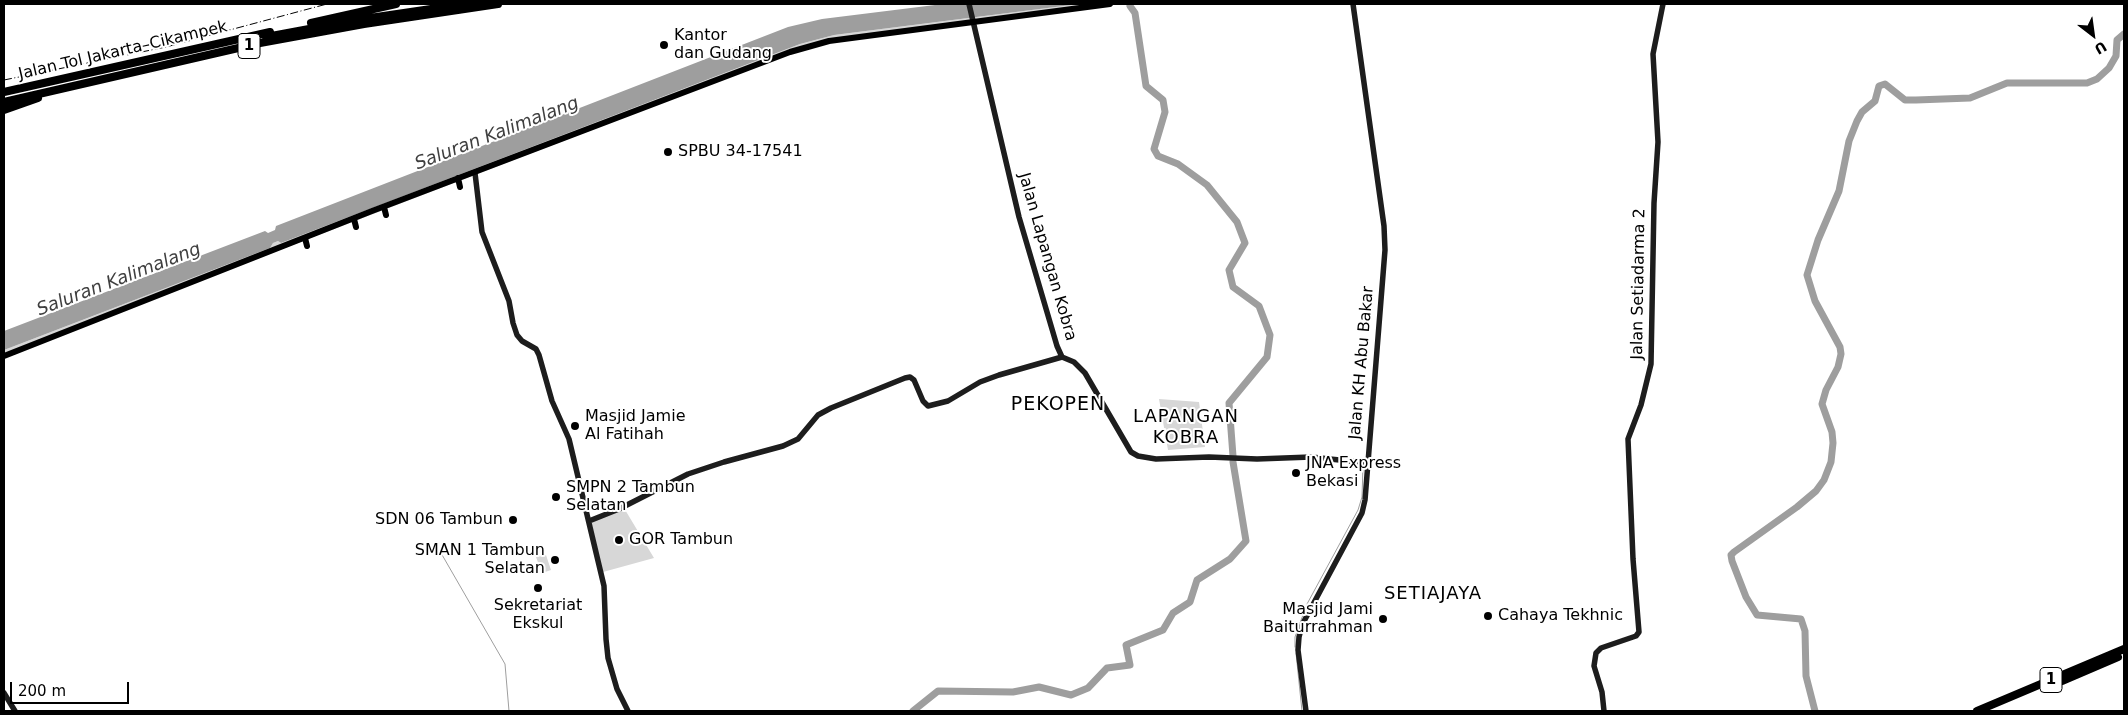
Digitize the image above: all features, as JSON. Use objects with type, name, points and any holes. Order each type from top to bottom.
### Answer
[{"type":"highway","name":"Jalan Tol Jakarta–Cikampek","points":[[4,92],[396,4]]},
{"type":"highway","name":"Jalan Tol Jakarta–Cikampek","points":[[4,102],[280,37],[435,4]]},
{"type":"highway","name":"1","points":[[4,98],[298,30],[465,4]]},
{"type":"highway","name":"1","points":[[4,102],[300,35],[498,4]]},
{"type":"highway","points":[[4,110],[61,89]]},
{"type":"highway","name":"1","points":[[1978,711],[2124,649]]},
{"type":"highway","name":"1","points":[[1989,711],[2124,655]]},
{"type":"main road","points":[[4,356],[306,242],[384,207],[790,52],[829,41],[972,20],[1110,4]]},
{"type":"main road","points":[[458,178],[460,187]]},
{"type":"main road","points":[[384,207],[386,215]]},
{"type":"main road","points":[[354,219],[356,227]]},
{"type":"street","name":"Jalan Lapangan Kobra","points":[[969,4],[1024,237],[1062,357],[1074,362],[1085,373],[1124,443],[1135,455],[1164,459],[1311,457],[1368,463]]},
{"type":"street","name":"Jalan KH Abu Bakar","points":[[1306,711],[1298,650],[1299,637],[1302,625],[1362,513],[1381,307],[1385,238],[1353,4]]},
{"type":"street","name":"Jalan Setiadarma 2","points":[[1604,711],[1602,692],[1594,666],[1596,654],[1601,648],[1636,636],[1639,632],[1633,559],[1628,439],[1652,364],[1654,203],[1658,142],[1653,54],[1663,4]]},
{"type":"street","points":[[475,173],[482,232],[509,301],[517,335],[522,341],[536,349],[552,401],[569,439],[604,586],[607,651],[617,689],[628,711]]},
{"type":"street","points":[[589,521],[619,509],[688,474],[783,446],[798,439],[818,415],[905,378],[910,377],[914,380],[923,400],[928,406],[948,401],[980,382],[999,375],[1062,357]]},
{"type":"street","points":[[4,692],[15,711]]},
{"type":"shaded area","points":[[943,4],[1079,4],[834,35],[800,44],[281,243],[278,241],[273,243],[270,248],[4,350],[4,331],[265,231],[268,233],[275,230],[276,226],[788,27],[822,19]]},
{"type":"shaded area","points":[[1079,4],[1110,4],[810,46],[4,356],[4,350],[270,248],[273,243],[278,241],[281,243],[800,44],[834,35]]},
{"type":"shaded area","name":"LAPANGAN KOBRA","points":[[1159,399],[1199,402],[1205,447],[1168,450]]},
{"type":"shaded area","name":"GOR Tambun","points":[[624,508],[654,558],[603,572],[591,521]]},
{"type":"shaded area","points":[[546,555],[551,570],[542,573],[536,557]]},
{"type":"waterway","points":[[1130,6],[1135,13],[1146,86],[1163,100],[1165,112],[1154,149],[1158,156],[1178,164],[1207,185],[1237,222],[1245,243],[1229,270],[1233,287],[1259,306],[1270,335],[1267,357],[1229,403],[1233,456]]},
{"type":"waterway","points":[[1815,711],[1806,676],[1805,631],[1801,619],[1757,615],[1746,597],[1731,555],[1816,491],[1824,480],[1831,462],[1832,432],[1822,404],[1826,390],[1838,367],[1841,354],[1840,347],[1815,301],[1807,275],[1818,240],[1839,191],[1849,141],[1857,121],[1862,112],[1875,101],[1879,86],[1885,84],[1905,100],[1916,100],[1970,98],[2007,83],[2087,83],[2097,79],[2109,68],[2116,56],[2117,40],[2124,34]]},
{"type":"waterway","points":[[913,711],[938,691],[1013,692],[1039,687],[1071,695],[1088,688],[1107,668],[1130,665],[1126,645],[1163,630],[1173,613],[1190,602],[1197,580],[1230,559],[1246,541],[1233,462]]},
{"type":"waterway","points":[[1300,623],[1307,604],[1358,510],[1362,497],[1363,466]]},
{"type":"waterway","points":[[441,553],[505,664],[509,711]]},
{"type":"waterway","points":[[1295,647],[1295,637],[1299,626]]},
{"type":"waterway","points":[[1296,653],[1302,711]]},
{"type":"railway","points":[[4,80],[166,47],[327,4]]},
{"type":"place","name":"Kantor dan Gudang","points":[[664,45]]},
{"type":"place","name":"SPBU 34-17541","points":[[668,152]]},
{"type":"place","name":"Masjid Jamie Al Fatihah","points":[[575,426]]},
{"type":"place","name":"JNA Express Bekasi","points":[[1296,473]]},
{"type":"place","name":"SMPN 2 Tambun Selatan","points":[[556,497]]},
{"type":"place","name":"SDN 06 Tambun","points":[[513,520]]},
{"type":"place","name":"GOR Tambun","points":[[619,540]]},
{"type":"place","name":"SMAN 1 Tambun Selatan","points":[[555,560]]},
{"type":"place","name":"Sekretariat Ekskul","points":[[538,588]]},
{"type":"place","name":"Cahaya Tekhnic","points":[[1488,616]]},
{"type":"place","name":"Masjid Jami Baiturrahman","points":[[1383,619]]},
{"type":"district","name":"PEKOPEN","points":[[1058,405]]},
{"type":"district","name":"LAPANGAN KOBRA","points":[[1186,427]]},
{"type":"district","name":"SETIAJAYA","points":[[1433,594]]},
{"type":"water label","name":"Saluran Kalimalang","points":[[497,134]]},
{"type":"water label","name":"Saluran Kalimalang","points":[[119,280]]}]
